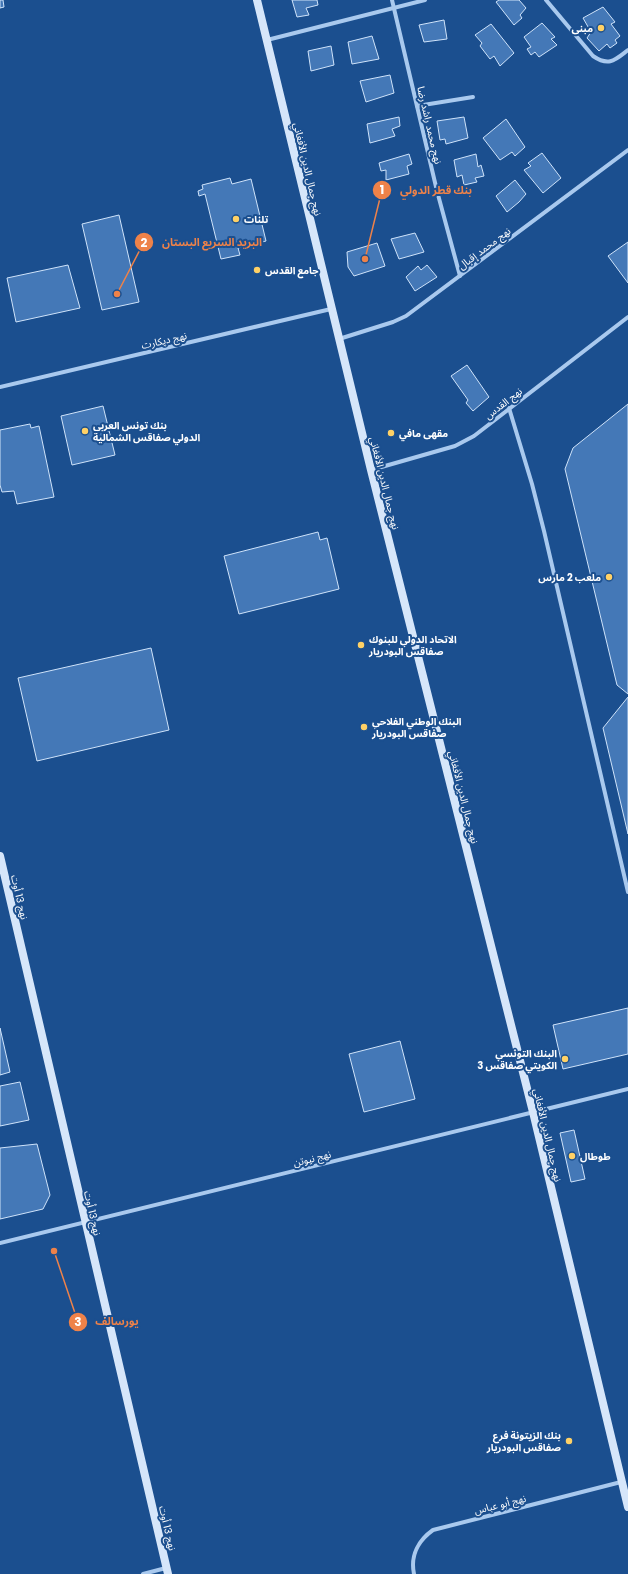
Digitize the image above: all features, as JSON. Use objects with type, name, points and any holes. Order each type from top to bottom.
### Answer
[{"type":"main road","name":"نهج جمال الدين الأفغاني","points":[[257,0],[331,309],[533,1112],[628,1507]]},
{"type":"main road","name":"نهج 13 أوت","points":[[0,856],[168,1571]]},
{"type":"street","name":"نهج محمد راشد رضا","points":[[392,0],[460,276]]},
{"type":"street","points":[[267,40],[425,0]]},
{"type":"street","points":[[546,0],[593,56],[600,61],[613,61],[628,50]]},
{"type":"street","points":[[417,106],[472,97]]},
{"type":"street","name":"نهج محمد إقبال","points":[[339,339],[401,320],[628,150]]},
{"type":"street","name":"نهج ديكارت","points":[[0,388],[331,309]]},
{"type":"street","name":"نهج القدس","points":[[371,470],[455,446],[474,436],[628,317]]},
{"type":"street","points":[[509,408],[532,484],[544,531],[628,892]]},
{"type":"street","name":"نهج نيوتن","points":[[0,1243],[628,1089]]},
{"type":"street","name":"نهج أبو عباس","points":[[414,1574],[413,1558],[417,1545],[425,1536],[434,1530],[621,1482]]},
{"type":"street","points":[[143,1574],[168,1571]]},
{"type":"building","points":[[0,0],[3,0],[4,7],[0,8]]},
{"type":"building","points":[[292,0],[317,0],[318,5],[306,8],[309,15],[297,17]]},
{"type":"building","points":[[499,0],[519,0],[526,8],[520,15],[522,18],[514,25],[496,2]]},
{"type":"building","name":"مبنى","points":[[603,7],[615,22],[611,24],[620,36],[615,40],[617,43],[610,48],[607,44],[599,51],[587,38],[591,32],[583,18]]},
{"type":"building","points":[[444,20],[447,39],[424,42],[419,25]]},
{"type":"building","name":"مبنى","points":[[542,23],[555,37],[551,39],[557,45],[539,57],[535,52],[531,55],[527,49],[531,47],[524,37]]},
{"type":"building","points":[[491,24],[514,53],[500,66],[494,56],[490,59],[480,46],[482,43],[475,35]]},
{"type":"building","points":[[372,36],[379,59],[352,64],[348,42]]},
{"type":"building","points":[[331,46],[334,65],[311,71],[308,51]]},
{"type":"building","points":[[390,75],[394,93],[366,102],[360,81]]},
{"type":"building","points":[[399,117],[400,126],[392,129],[395,136],[370,143],[367,124]]},
{"type":"building","points":[[464,117],[468,138],[446,144],[445,139],[440,140],[437,121]]},
{"type":"building","points":[[506,119],[525,147],[515,156],[512,152],[500,160],[483,138]]},
{"type":"building","points":[[542,153],[561,178],[543,193],[524,170],[531,166],[528,163]]},
{"type":"building","points":[[409,154],[412,164],[407,166],[409,174],[386,180],[386,170],[381,171],[379,163]]},
{"type":"building","points":[[476,154],[478,167],[481,165],[484,176],[475,178],[477,182],[464,185],[462,175],[457,177],[454,160]]},
{"type":"building","name":"تلنات","points":[[230,178],[232,184],[251,179],[266,241],[238,248],[240,255],[221,259],[205,194],[199,196],[198,191],[203,189],[202,185]]},
{"type":"building","points":[[515,180],[526,194],[507,212],[496,196]]},
{"type":"building","points":[[119,215],[139,302],[102,310],[82,224]]},
{"type":"building","points":[[415,233],[424,252],[399,259],[391,239]]},
{"type":"building","points":[[628,242],[628,283],[608,256]]},
{"type":"building","points":[[377,243],[385,266],[354,276],[348,267],[347,252]]},
{"type":"building","points":[[68,265],[80,308],[16,322],[7,278]]},
{"type":"building","points":[[427,265],[437,277],[415,291],[406,277],[418,266],[421,270]]},
{"type":"building","points":[[467,365],[489,397],[473,411],[466,403],[468,400],[451,376]]},
{"type":"building","name":"ملعب 2 مارس","points":[[628,404],[628,694],[617,685],[565,469],[573,448]]},
{"type":"building","points":[[103,406],[115,455],[72,465],[61,416]]},
{"type":"building","points":[[30,424],[31,428],[39,426],[54,497],[17,504],[14,491],[2,492],[0,485],[0,430]]},
{"type":"building","points":[[318,532],[320,540],[327,538],[339,589],[239,614],[224,556]]},
{"type":"building","points":[[151,648],[169,730],[37,761],[18,678]]},
{"type":"building","points":[[628,697],[628,834],[603,728]]},
{"type":"building","points":[[628,1008],[628,1054],[563,1069],[553,1025]]},
{"type":"building","points":[[0,1028],[10,1072],[0,1075]]},
{"type":"building","points":[[400,1041],[415,1099],[364,1112],[349,1054]]},
{"type":"building","points":[[20,1082],[29,1120],[0,1126],[0,1086]]},
{"type":"building","points":[[574,1130],[585,1179],[571,1182],[560,1133]]},
{"type":"building","points":[[37,1144],[50,1195],[43,1209],[0,1219],[0,1148]]},
{"type":"place","name":"مبنى","points":[[601,28]]},
{"type":"place","name":"تلنات","points":[[236,219]]},
{"type":"place","name":"بنك قطر الدولي","points":[[365,259]]},
{"type":"place","name":"جامع القدس","points":[[257,270]]},
{"type":"place","name":"البريد السريع البستان","points":[[117,294]]},
{"type":"place","name":"بنك تونس العربي الدولي صفاقس الشمالية","points":[[85,431]]},
{"type":"place","name":"مقهى مافي","points":[[391,433]]},
{"type":"place","name":"ملعب 2 مارس","points":[[609,577]]},
{"type":"place","name":"الاتحاد الدولي للبنوك صفاقس البودريار","points":[[361,645]]},
{"type":"place","name":"البنك الوطني الفلاحي صفاقس البودريار","points":[[364,727]]},
{"type":"place","name":"البنك التونسي الكويتي صفاقس 3","points":[[565,1059]]},
{"type":"place","name":"طوطال","points":[[572,1156]]},
{"type":"place","name":"يورسالف","points":[[54,1251]]},
{"type":"place","name":"بنك الزيتونة فرع صفاقس البودريار","points":[[569,1441]]}]
